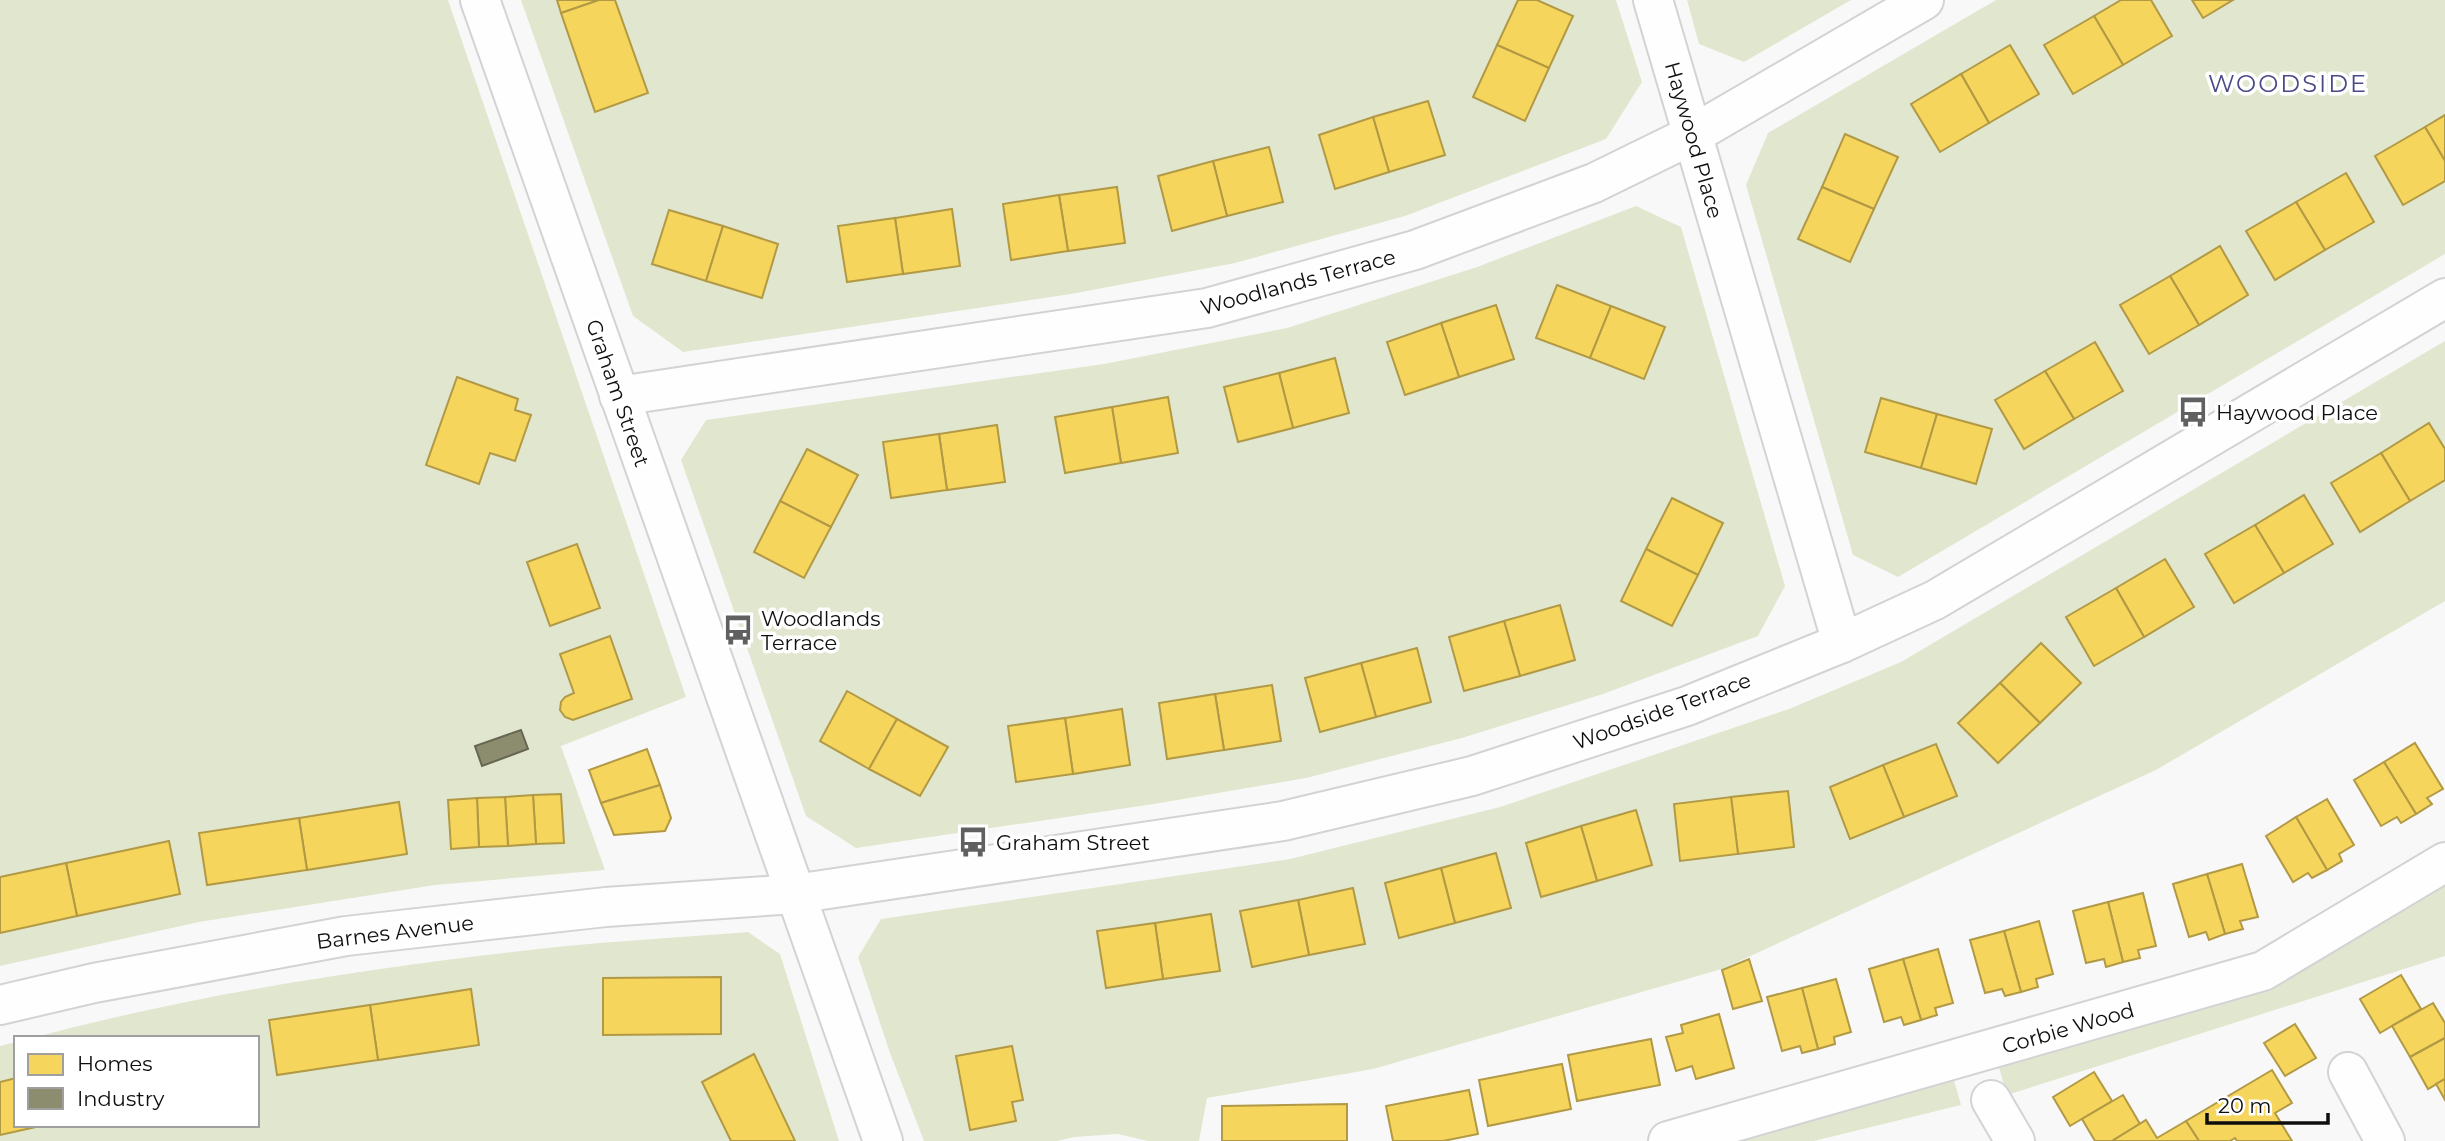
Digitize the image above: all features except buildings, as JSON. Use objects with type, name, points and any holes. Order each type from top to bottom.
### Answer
[{"type":"street","name":"Graham Street","points":[[480,0],[883,1141]]},
{"type":"street","name":"Haywood Place","points":[[1653,0],[1842,643]]},
{"type":"street","name":"Woodlands Terrace","points":[[619,396],[1207,308],[1415,250],[1594,183],[1692,135],[1924,0]]},
{"type":"street","name":"Woodside Terrace","points":[[795,894],[1297,818],[1497,767],[1687,706],[1842,643],[1935,600],[2445,298]]},
{"type":"street","name":"Corbie Wood","points":[[1668,1141],[2263,971],[2445,862]]},
{"type":"street","name":"Barnes Avenue","points":[[0,1005],[94,983],[346,936],[606,907],[795,894]]},
{"type":"street","points":[[2348,1072],[2385,1141]]},
{"type":"street","points":[[1990,1100],[2015,1141]]},
{"type":"green space","points":[[0,0],[448,0],[686,697],[561,746],[605,870],[435,885],[199,922],[0,966]]},
{"type":"green space","points":[[521,0],[1616,0],[1642,82],[1606,139],[1405,216],[1235,263],[1071,294],[683,352],[633,316]]},
{"type":"green space","points":[[1687,0],[1851,0],[1744,62],[1699,44]]},
{"type":"green space","points":[[1996,0],[2445,0],[2445,254],[1898,577],[1853,555],[1746,185],[1768,133]]},
{"type":"green space","points":[[1636,206],[1681,227],[1785,586],[1758,636],[1603,694],[1462,738],[1306,778],[1154,804],[856,848],[806,816],[681,460],[706,420],[1104,364],[1287,328],[1477,267]]},
{"type":"green space","points":[[2445,341],[2445,601],[2156,770],[1722,969],[1373,1069],[1207,1098],[1199,1141],[1148,1141],[1118,1134],[1057,1141],[924,1141],[890,1053],[858,957],[881,919],[1290,859],[1500,807],[1789,709],[1901,662]]},
{"type":"green space","points":[[2445,882],[2445,956],[2007,1095],[1998,1064]]},
{"type":"green space","points":[[748,932],[780,954],[839,1141],[0,1141],[0,1046],[14,1042],[14,1127],[259,1127],[259,1036],[40,1036],[153,1009],[275,986],[459,958]]},
{"type":"green space","points":[[1953,1077],[1961,1105],[1814,1141],[1732,1141]]},
{"type":"place","name":"Haywood Place","points":[[2193,412]]},
{"type":"place","name":"Woodlands Terrace","points":[[738,630]]},
{"type":"place","name":"Graham Street","points":[[973,842]]},
{"type":"district","name":"WOODSIDE","points":[[2288,83]]}]
